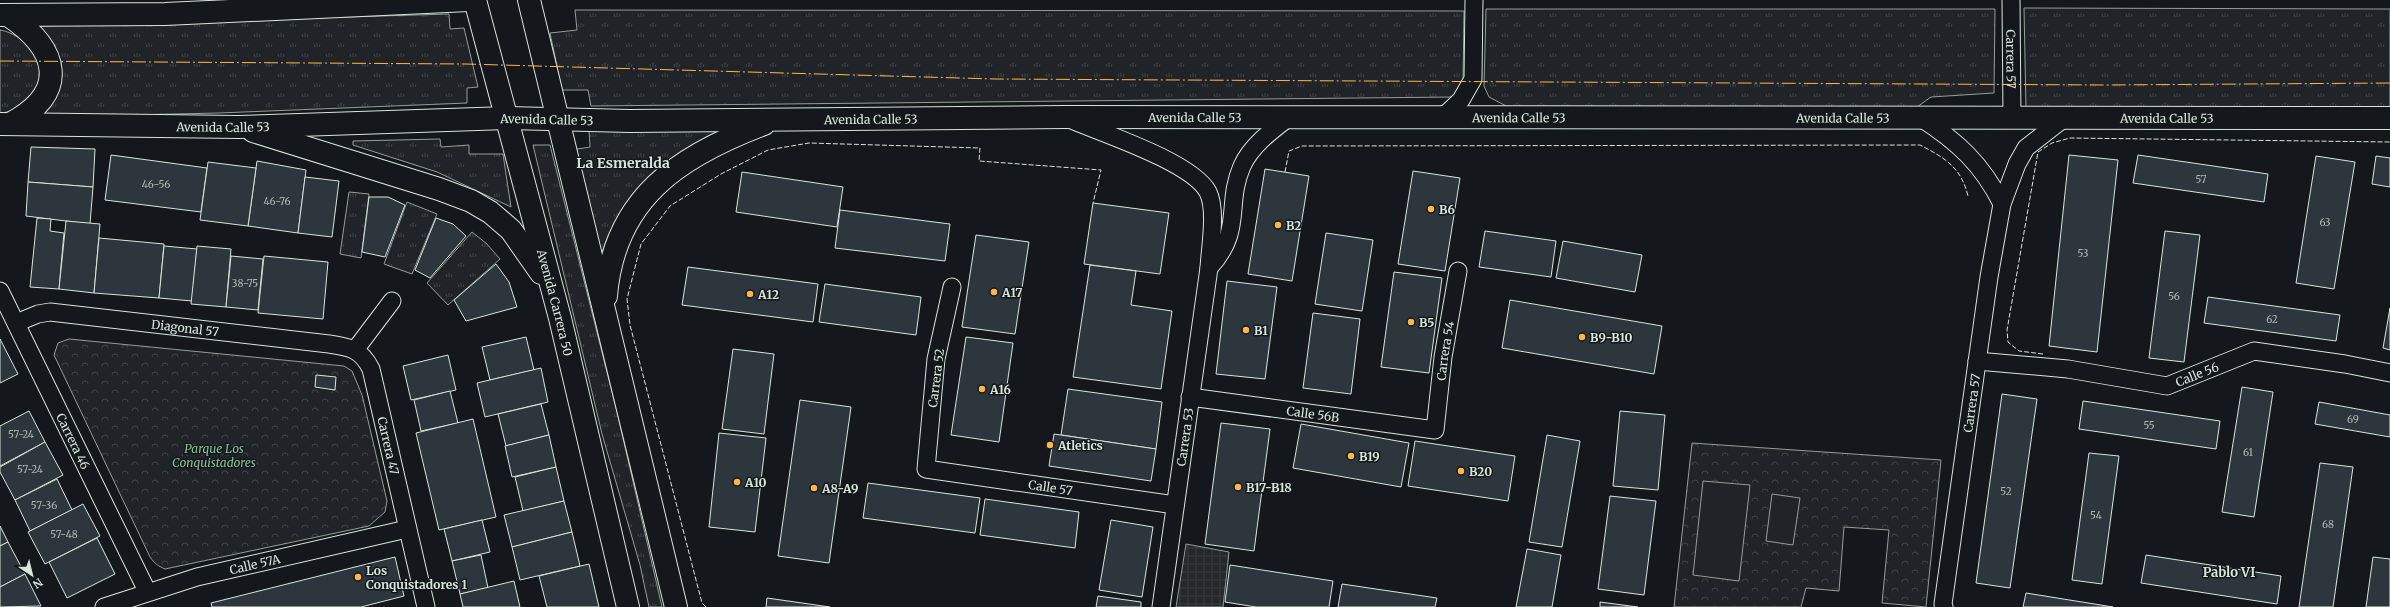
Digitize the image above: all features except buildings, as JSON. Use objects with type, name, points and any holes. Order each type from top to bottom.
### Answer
[{"type":"main road","points":[[272,10],[294,0]]},
{"type":"main road","points":[[4,15],[272,10],[469,0]]},
{"type":"main road","name":"Avenida Carrera 50","points":[[475,0],[552,290],[628,607]]},
{"type":"main road","points":[[529,0],[676,607]]},
{"type":"main road","points":[[4,15],[35,35],[48,58],[51,68],[50,83],[38,105],[26,116],[5,124]]},
{"type":"main road","name":"Avenida Calle 53","points":[[5,124],[238,127],[507,118],[776,120],[1065,117],[2012,119],[2390,118]]},
{"type":"main road","points":[[604,313],[609,266],[614,246],[631,215],[643,199],[674,171],[705,150],[727,139],[776,120]]},
{"type":"main road","points":[[238,127],[440,189],[471,201],[490,212],[510,230],[552,290]]},
{"type":"street","points":[[1442,118],[1461,100],[1473,79],[1474,0]]},
{"type":"street","name":"Carrera 57","points":[[2011,0],[2012,119]]},
{"type":"street","name":"Carrera 53","points":[[1065,117],[1168,161],[1195,176],[1208,193],[1212,215],[1209,268],[1161,607]]},
{"type":"street","points":[[1209,268],[1222,254],[1231,235],[1238,178],[1242,166],[1249,154],[1270,132],[1288,118]]},
{"type":"street","points":[[1921,118],[1944,133],[1976,162],[1990,180],[2002,204]]},
{"type":"street","name":"Carrera 57","points":[[1944,605],[1977,361],[2002,204],[2017,164],[2026,148],[2064,119]]},
{"type":"street","name":"Carrera 54","points":[[1435,430],[1444,357],[1458,271]]},
{"type":"street","name":"Carrera 52","points":[[926,469],[936,359],[952,287]]},
{"type":"street","name":"Carrera 46","points":[[0,291],[147,591]]},
{"type":"street","points":[[355,350],[392,301]]},
{"type":"street","name":"Diagonal 57","points":[[16,322],[38,314],[50,312],[329,344],[355,350]]},
{"type":"street","name":"Carrera 47","points":[[355,350],[366,357],[371,368],[426,607]]},
{"type":"street","name":"Calle 56","points":[[1977,361],[2068,369],[2167,386],[2254,351],[2345,364],[2390,373]]},
{"type":"street","name":"Calle 56B","points":[[1190,397],[1435,430]]},
{"type":"street","name":"Calle 57","points":[[926,469],[1175,505]]},
{"type":"street","name":"Calle 57A","points":[[104,607],[147,591],[197,577],[407,529]]},
{"type":"green space","points":[[2024,8],[2390,9],[2390,109],[2026,109]]},
{"type":"green space","points":[[1486,9],[1995,9],[1994,93],[1931,97],[1917,107],[1508,107],[1489,97],[1484,86]]},
{"type":"green space","points":[[575,10],[1464,11],[1463,83],[1454,97],[591,106],[588,90],[562,90],[550,33],[577,30]]},
{"type":"green space","points":[[449,14],[450,29],[464,28],[478,87],[467,88],[467,103],[219,113],[38,117],[54,91],[59,81],[61,72],[61,62],[57,52],[39,26]]},
{"type":"green space","points":[[0,30],[16,36],[32,49],[41,65],[42,74],[40,83],[25,102],[14,110],[0,113]]},
{"type":"green space","points":[[737,127],[631,204],[608,236],[598,263],[571,150],[590,147],[589,130]]},
{"type":"green space","points":[[440,139],[441,147],[469,145],[469,154],[503,154],[511,207],[437,172],[353,145],[353,141]]},
{"type":"green space","points":[[533,145],[550,145],[617,412],[662,607],[649,607],[640,565],[602,434]]},
{"type":"green space","points":[[349,192],[369,194],[361,258],[340,254]]},
{"type":"green space","points":[[407,202],[437,214],[412,274],[384,264]]},
{"type":"green space","points":[[472,232],[487,244],[500,259],[448,305],[427,283]]},
{"type":"green space","name":"Parque Los Conquistadores","points":[[69,339],[344,366],[352,371],[362,395],[387,501],[385,512],[369,526],[165,569],[160,567],[150,557],[54,355],[58,343]]},
{"type":"green space","points":[[1692,443],[1941,460],[1926,607],[1882,603],[1889,530],[1844,527],[1839,591],[1806,588],[1801,607],[1674,607]]},
{"type":"green space","points":[[1703,481],[1750,485],[1739,581],[1693,575]]},
{"type":"green space","points":[[1772,494],[1800,498],[1793,545],[1766,541]]},
{"type":"shaded area","points":[[1186,544],[1229,552],[1223,607],[1176,607]]},
{"type":"fence","points":[[2043,354],[2019,351],[2008,342],[2007,330],[2038,152],[2052,143],[2070,138],[2390,142]]},
{"type":"fence","points":[[706,607],[702,603],[630,325],[627,299],[641,244],[670,206],[721,174],[768,150],[809,143],[980,148],[979,161],[1101,170],[1093,203]]},
{"type":"fence","points":[[1285,172],[1289,151],[1302,146],[1920,145],[1937,154],[1951,164],[1961,178],[1968,196]]},
{"type":"power","points":[[0,61],[466,64],[995,79],[2106,85],[2390,83]]},
{"type":"place","name":"B6","points":[[1431,209]]},
{"type":"place","name":"B2","points":[[1278,225]]},
{"type":"place","name":"A17","points":[[994,292]]},
{"type":"place","name":"A12","points":[[750,294]]},
{"type":"place","name":"B5","points":[[1411,322]]},
{"type":"place","name":"B1","points":[[1246,330]]},
{"type":"place","name":"B9-B10","points":[[1582,337]]},
{"type":"place","name":"A16","points":[[982,389]]},
{"type":"place","name":"Atletics","points":[[1050,445]]},
{"type":"place","name":"B19","points":[[1351,456]]},
{"type":"place","name":"B20","points":[[1461,471]]},
{"type":"place","name":"A10","points":[[737,482]]},
{"type":"place","name":"B17-B18","points":[[1238,487]]},
{"type":"place","name":"A8-A9","points":[[814,488]]},
{"type":"place","name":"Los Conquistadores 1","points":[[358,577]]},
{"type":"district","name":"La Esmeralda","points":[[623,163]]},
{"type":"district","name":"Pablo VI","points":[[2229,572]]}]
